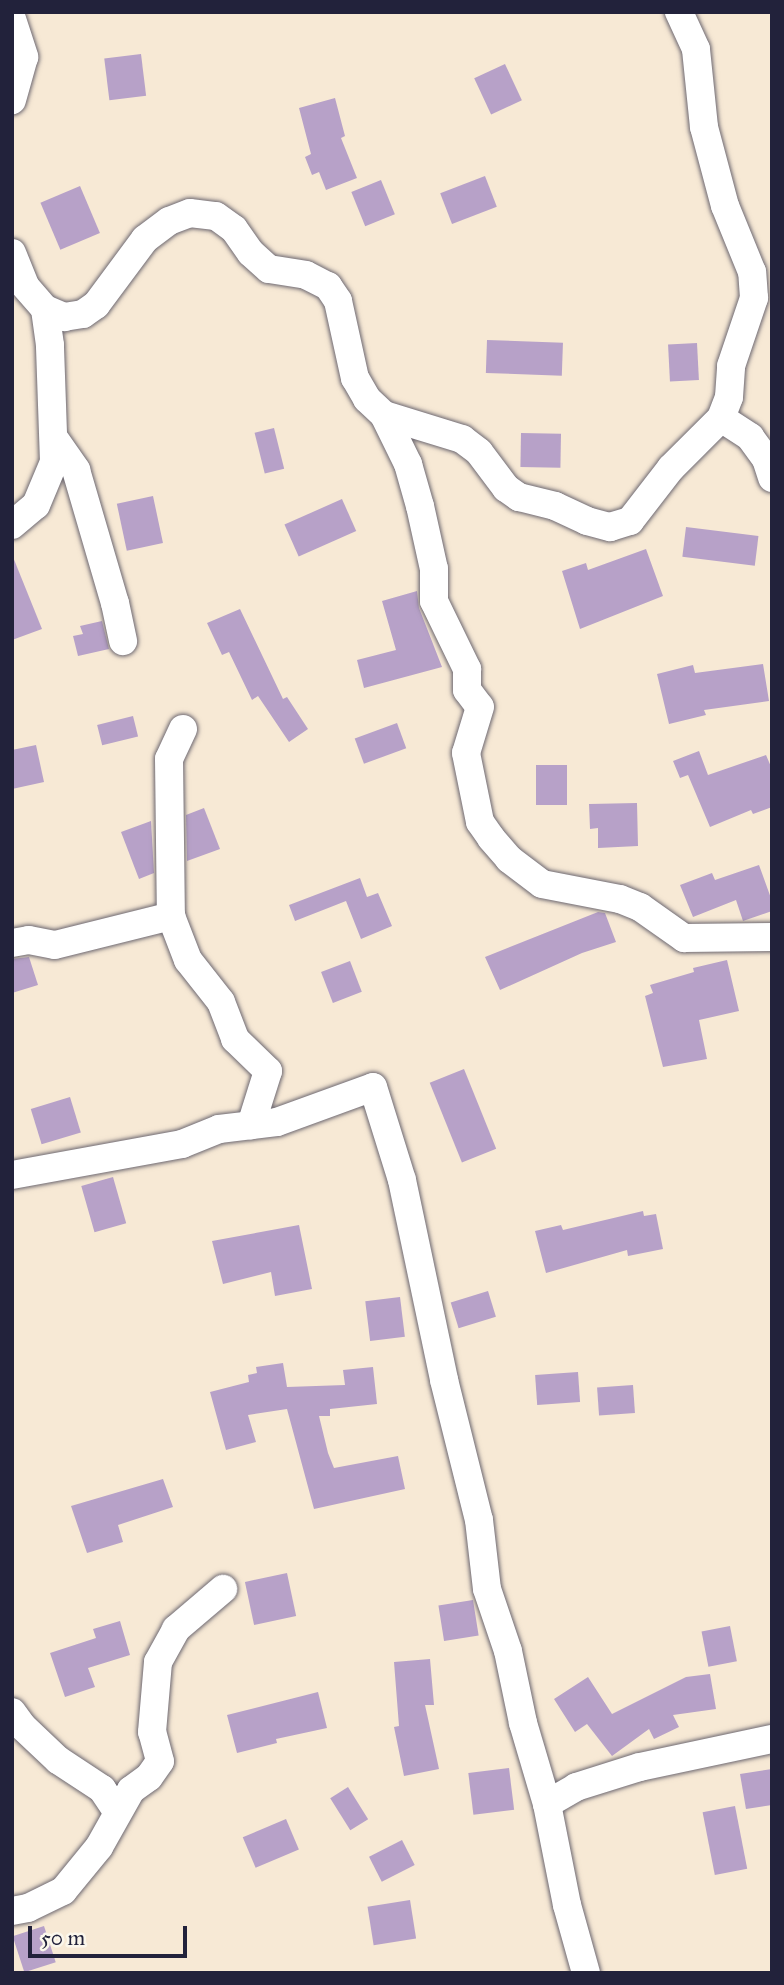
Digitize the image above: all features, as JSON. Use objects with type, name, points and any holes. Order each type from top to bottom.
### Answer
[{"type":"street","points":[[384,415],[462,439],[479,452],[506,488],[519,497],[555,506],[587,521],[610,527],[630,521],[638,514],[671,468],[721,418],[729,397],[731,366],[754,298],[752,272],[725,206],[704,127],[696,49],[678,12]]},
{"type":"street","points":[[12,19],[24,57],[12,100]]},
{"type":"street","points":[[12,253],[25,286],[45,309],[64,317],[83,314],[96,304],[145,239],[161,226],[190,213],[216,216],[234,229],[251,253],[269,269],[306,275],[328,286],[338,301],[355,378],[367,399],[384,415],[408,464],[434,569],[435,601],[467,669],[467,690],[480,707],[466,753],[480,822],[509,859],[541,884],[620,899],[640,907],[684,938],[772,937]]},
{"type":"street","points":[[12,525],[36,505],[54,462],[50,345],[45,309]]},
{"type":"street","points":[[721,418],[750,437],[766,460],[772,478]]},
{"type":"street","points":[[408,464],[423,429]]},
{"type":"street","points":[[54,438],[76,470],[115,603],[122,641]]},
{"type":"street","points":[[183,729],[169,759],[171,916],[188,960],[221,1002],[235,1039],[268,1071],[251,1125]]},
{"type":"street","points":[[12,943],[29,940],[55,946],[171,916]]},
{"type":"street","points":[[12,1175],[182,1144],[219,1129],[299,1115],[373,1087],[402,1180],[444,1380],[479,1520],[487,1589],[508,1651],[523,1723],[547,1804],[567,1905],[586,1973]]},
{"type":"street","points":[[12,1911],[28,1908],[63,1891],[99,1847],[131,1790],[149,1777],[160,1761],[152,1732],[158,1662],[176,1629],[223,1589]]},
{"type":"street","points":[[12,1712],[22,1726],[58,1760],[102,1788],[117,1811]]},
{"type":"street","points":[[547,1804],[576,1787],[640,1767],[772,1739]]},
{"type":"building","points":[[141,54],[146,96],[109,100],[104,59]]},
{"type":"building","points":[[505,64],[522,100],[491,115],[474,78]]},
{"type":"building","points":[[335,98],[345,136],[341,138],[357,178],[326,190],[319,172],[312,175],[305,157],[311,154],[299,108]]},
{"type":"building","points":[[485,176],[497,207],[452,224],[440,193]]},
{"type":"building","points":[[381,180],[395,214],[365,226],[351,192]]},
{"type":"building","points":[[80,186],[100,233],[60,250],[40,203]]},
{"type":"building","points":[[487,340],[563,343],[562,376],[486,373]]},
{"type":"building","points":[[697,343],[699,380],[670,381],[668,345]]},
{"type":"building","points":[[274,428],[284,469],[265,474],[255,433]]},
{"type":"building","points":[[521,433],[561,434],[560,468],[520,467]]},
{"type":"building","points":[[153,496],[163,543],[127,551],[117,504]]},
{"type":"building","points":[[342,499],[356,531],[299,557],[284,525]]},
{"type":"building","points":[[686,527],[758,536],[755,566],[682,557]]},
{"type":"building","points":[[646,549],[663,596],[580,629],[562,571],[586,563],[588,570]]},
{"type":"building","points":[[12,558],[42,629],[12,640]]},
{"type":"building","points":[[417,591],[419,608],[442,667],[364,688],[357,660],[396,650],[382,601]]},
{"type":"building","points":[[240,609],[283,699],[287,697],[308,729],[289,742],[258,696],[252,700],[229,652],[222,655],[207,623]]},
{"type":"building","points":[[102,621],[109,649],[78,656],[73,636],[83,634],[80,626]]},
{"type":"building","points":[[763,664],[769,701],[704,710],[706,715],[669,724],[657,674],[693,665],[695,673]]},
{"type":"building","points":[[133,716],[138,736],[102,745],[97,725]]},
{"type":"building","points":[[397,723],[406,748],[364,764],[355,738]]},
{"type":"building","points":[[36,745],[44,782],[12,789],[12,750]]},
{"type":"building","points":[[699,751],[708,775],[766,755],[772,769],[772,807],[753,814],[751,810],[710,827],[688,775],[680,778],[673,761]]},
{"type":"building","points":[[536,765],[567,765],[567,805],[536,805]]},
{"type":"building","points":[[637,803],[638,846],[598,848],[598,828],[590,829],[589,804]]},
{"type":"building","points":[[204,808],[220,849],[187,861],[186,815]]},
{"type":"building","points":[[151,821],[154,873],[139,879],[121,832]]},
{"type":"building","points":[[759,865],[772,901],[772,911],[743,921],[736,900],[693,917],[680,885],[712,873],[715,880]]},
{"type":"building","points":[[360,878],[367,897],[378,893],[392,926],[361,939],[346,901],[295,921],[289,905]]},
{"type":"building","points":[[598,912],[605,913],[616,942],[582,953],[500,990],[485,957]]},
{"type":"building","points":[[29,957],[38,985],[12,993],[12,959]]},
{"type":"building","points":[[727,960],[739,1011],[699,1020],[707,1059],[663,1067],[645,996],[653,993],[650,985],[694,972],[693,968]]},
{"type":"building","points":[[350,961],[362,992],[333,1003],[321,972]]},
{"type":"building","points":[[464,1069],[496,1149],[462,1163],[430,1083]]},
{"type":"building","points":[[70,1097],[81,1132],[42,1144],[31,1109]]},
{"type":"building","points":[[113,1177],[126,1223],[95,1232],[81,1186]]},
{"type":"building","points":[[643,1211],[644,1216],[656,1214],[663,1249],[628,1256],[627,1250],[546,1273],[535,1231],[561,1225],[563,1230]]},
{"type":"building","points":[[299,1225],[312,1289],[275,1296],[271,1272],[223,1284],[212,1241]]},
{"type":"building","points":[[488,1291],[496,1317],[459,1328],[451,1302]]},
{"type":"building","points":[[400,1297],[405,1337],[370,1341],[365,1301]]},
{"type":"building","points":[[283,1363],[287,1387],[345,1385],[343,1370],[373,1367],[377,1404],[330,1409],[330,1416],[319,1416],[328,1453],[334,1468],[398,1456],[405,1489],[314,1509],[287,1409],[248,1415],[256,1442],[226,1450],[210,1392],[249,1382],[248,1375],[257,1373],[256,1367]]},
{"type":"building","points":[[578,1372],[580,1402],[537,1405],[535,1375]]},
{"type":"building","points":[[633,1385],[635,1413],[599,1415],[597,1388]]},
{"type":"building","points":[[163,1479],[173,1507],[118,1525],[123,1542],[87,1553],[71,1506]]},
{"type":"building","points":[[287,1573],[296,1616],[254,1625],[245,1582]]},
{"type":"building","points":[[473,1600],[479,1636],[444,1641],[438,1605]]},
{"type":"building","points":[[120,1621],[130,1655],[88,1668],[95,1687],[65,1697],[50,1653],[96,1638],[93,1629]]},
{"type":"building","points":[[730,1626],[737,1661],[708,1667],[702,1632]]},
{"type":"building","points":[[430,1659],[434,1705],[425,1705],[439,1769],[404,1776],[394,1727],[399,1726],[394,1662]]},
{"type":"building","points":[[710,1674],[716,1709],[673,1715],[679,1727],[654,1739],[649,1729],[612,1756],[587,1724],[575,1732],[554,1699],[588,1677],[612,1714],[686,1677]]},
{"type":"building","points":[[318,1692],[327,1728],[276,1739],[277,1743],[237,1753],[227,1715]]},
{"type":"building","points":[[509,1768],[514,1810],[473,1815],[468,1773]]},
{"type":"building","points":[[772,1769],[772,1805],[746,1809],[740,1774]]},
{"type":"building","points":[[348,1787],[368,1819],[350,1830],[330,1798]]},
{"type":"building","points":[[735,1806],[747,1869],[715,1875],[703,1812]]},
{"type":"building","points":[[286,1819],[299,1849],[256,1868],[243,1837]]},
{"type":"building","points":[[402,1840],[415,1865],[382,1882],[369,1857]]},
{"type":"building","points":[[410,1900],[416,1939],[374,1945],[368,1907]]},
{"type":"building","points":[[44,1926],[56,1962],[24,1972],[13,1936]]}]
